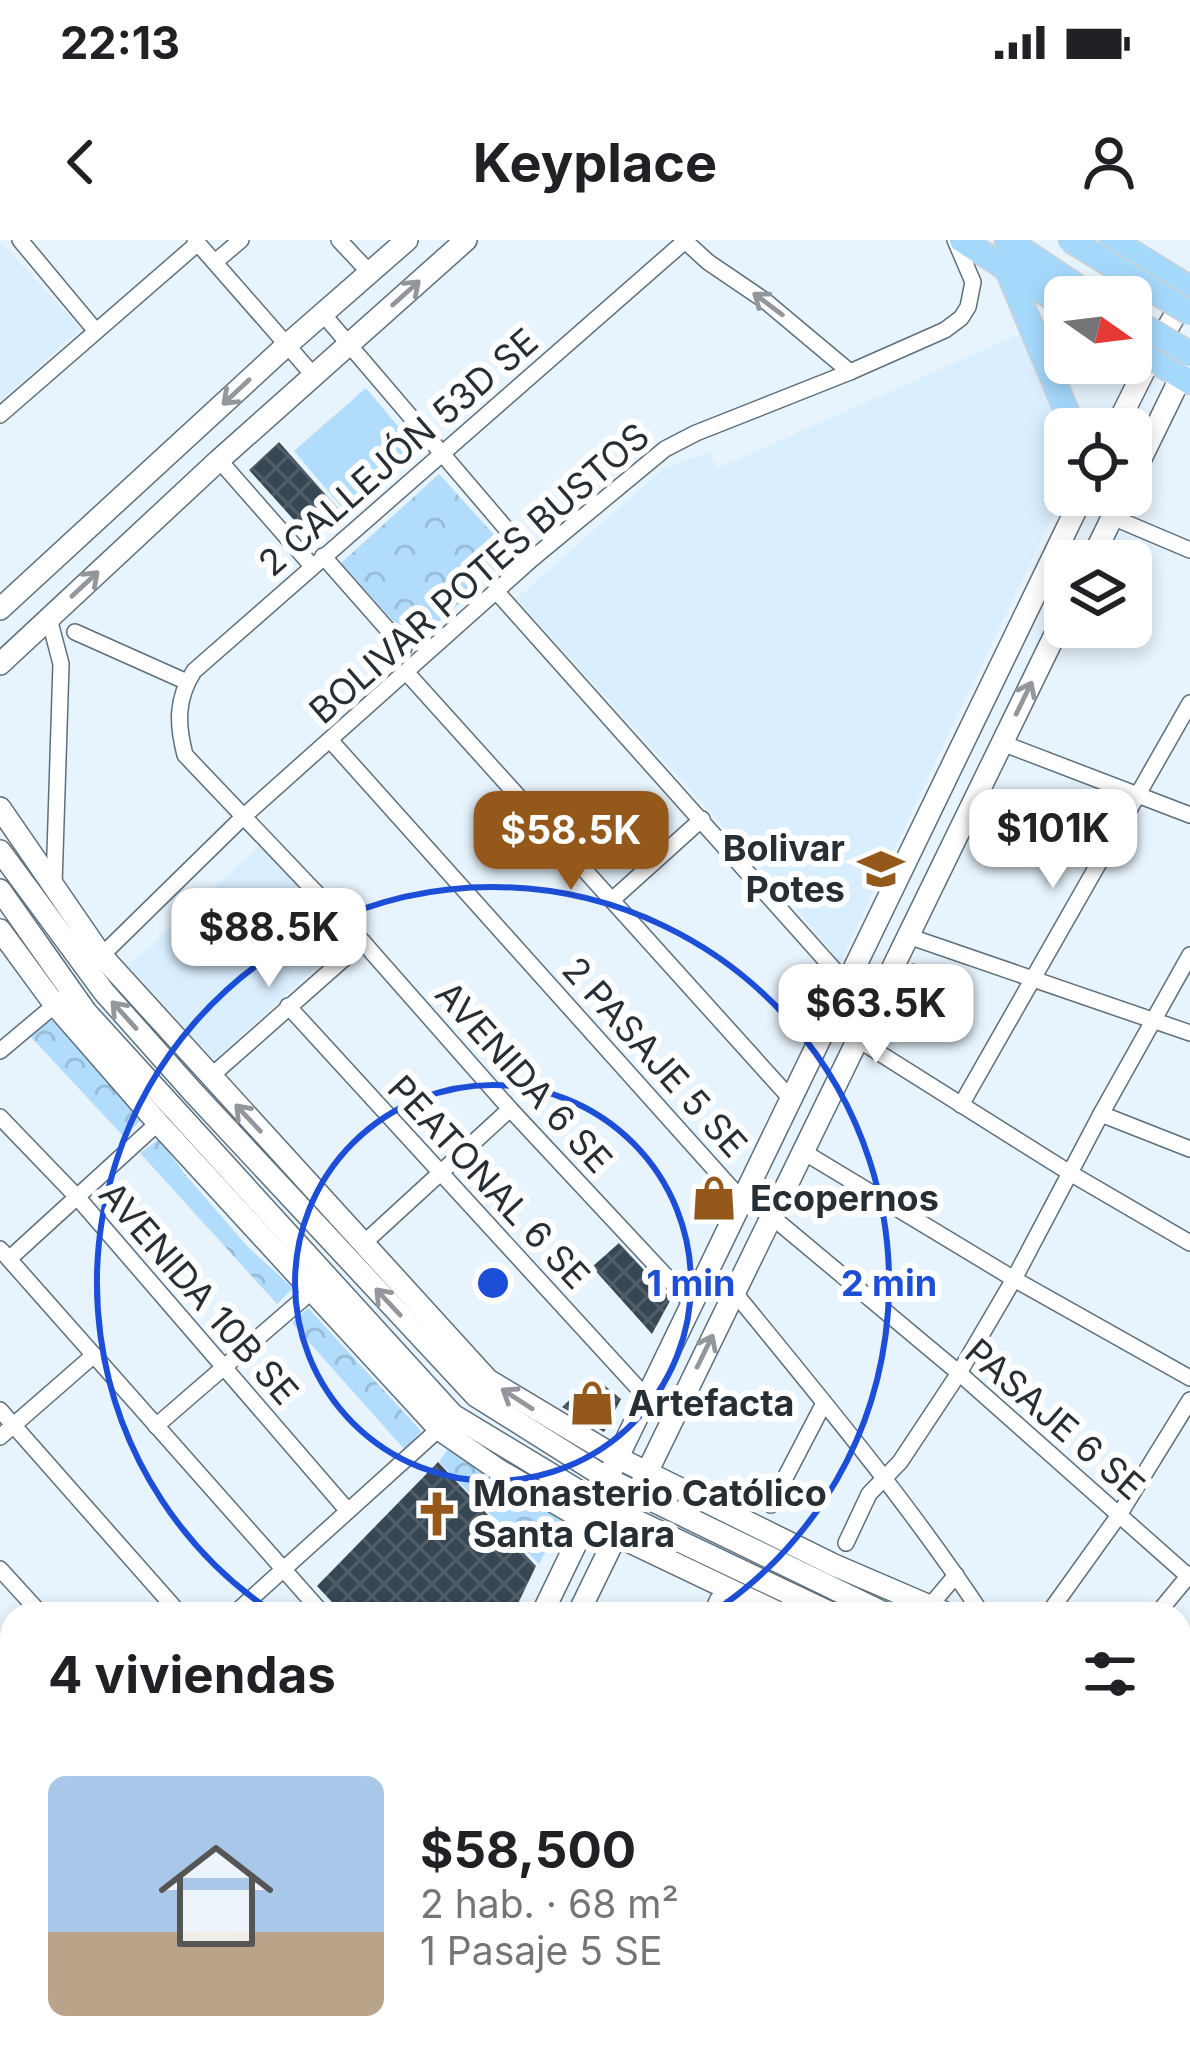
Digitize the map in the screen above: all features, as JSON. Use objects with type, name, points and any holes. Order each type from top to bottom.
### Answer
[{"type":"main road","points":[[0,609],[407,240]]},
{"type":"main road","points":[[0,664],[466,240]]},
{"type":"main road","points":[[958,240],[1044,293]]},
{"type":"main road","points":[[1007,240],[1061,276]]},
{"type":"main road","points":[[1070,240],[1190,313]]},
{"type":"main road","points":[[1112,240],[1190,288],[1152,337]]},
{"type":"main road","points":[[1152,291],[1155,267]]},
{"type":"main road","points":[[1007,269],[1065,408]]},
{"type":"main road","points":[[1152,338],[1188,368]]},
{"type":"main road","points":[[1152,357],[1188,368]]},
{"type":"main road","points":[[1152,438],[1188,368]]},
{"type":"main road","points":[[548,1602],[1073,516]]},
{"type":"main road","points":[[1101,540],[1112,517]]},
{"type":"main road","points":[[586,1602],[635,1493],[1048,648]]},
{"type":"main road","points":[[0,808],[54,885],[93,963],[209,1077],[488,1380],[878,1602]]},
{"type":"main road","points":[[0,851],[192,1091],[476,1396],[635,1493],[878,1602]]},
{"type":"main road","points":[[0,890],[62,998],[158,1123],[312,1291],[358,1326],[453,1415],[592,1512]]},
{"type":"main road","points":[[0,930],[12,963],[62,998],[358,1326],[439,1429],[497,1469],[805,1602]]},
{"type":"main road","points":[[620,1524],[760,1602]]},
{"type":"street","points":[[20,240],[95,330]]},
{"type":"street","points":[[215,262],[241,240]]},
{"type":"street","points":[[339,240],[370,273]]},
{"type":"street","points":[[684,240],[850,372]]},
{"type":"street","name":"2 CALLEJÓN 53D SE","points":[[187,682],[684,240]]},
{"type":"street","name":"BOLIVAR POTES BUSTOS","points":[[93,963],[244,816],[532,559],[665,449],[945,330],[961,318],[973,282],[958,240]]},
{"type":"street","points":[[0,415],[196,241],[314,376]]},
{"type":"street","points":[[323,314],[532,559]]},
{"type":"street","points":[[219,460],[404,648]]},
{"type":"street","points":[[1112,517],[1190,550]]},
{"type":"street","points":[[496,591],[846,982]]},
{"type":"street","points":[[49,618],[61,664],[54,885]]},
{"type":"street","points":[[75,632],[187,682]]},
{"type":"street","points":[[406,673],[791,1099]]},
{"type":"street","name":"AVENIDA 6 SE","points":[[187,682],[177,724],[185,755],[692,1304]]},
{"type":"street","points":[[961,1105],[1190,703]]},
{"type":"street","name":"2 PASAJE 5 SE","points":[[329,740],[742,1200]]},
{"type":"street","points":[[1002,743],[1190,815]]},
{"type":"street","points":[[612,900],[702,819]]},
{"type":"street","points":[[908,936],[1190,1033]]},
{"type":"street","points":[[209,1077],[362,942]]},
{"type":"street","points":[[846,1544],[866,1498],[900,1462],[1014,1279],[1190,955]]},
{"type":"street","points":[[0,1052],[62,998]]},
{"type":"street","name":"PEATONAL 6 SE","points":[[288,1006],[647,1398]]},
{"type":"street","points":[[857,1039],[1190,1243]]},
{"type":"street","points":[[365,1242],[510,1109]]},
{"type":"street","points":[[1101,1114],[1190,1148]]},
{"type":"street","name":"AVENIDA 10B SE","points":[[0,1117],[78,1198],[348,1511]]},
{"type":"street","points":[[158,1123],[78,1198],[4,1254],[312,1602]]},
{"type":"street","points":[[802,1151],[1190,1378]]},
{"type":"street","name":"PASAJE 6 SE","points":[[770,1216],[959,1373],[1189,1575]]},
{"type":"street","points":[[156,1426],[312,1291]]},
{"type":"street","points":[[734,1292],[824,1402],[974,1602]]},
{"type":"street","points":[[7,1431],[94,1355]]},
{"type":"street","points":[[1057,1602],[1119,1515],[1190,1400]]},
{"type":"street","points":[[771,1505],[824,1402]]},
{"type":"street","points":[[0,1411],[7,1431],[169,1602]]},
{"type":"street","points":[[247,1602],[439,1429]]},
{"type":"street","points":[[0,1569],[30,1602]]},
{"type":"street","points":[[942,1602],[956,1575]]},
{"type":"street","points":[[1167,1602],[1189,1575]]},
{"type":"shaded area","points":[[0,241],[81,329],[0,401]]},
{"type":"shaded area","points":[[1022,333],[1056,408],[1044,408],[1044,516],[1053,516],[840,962],[769,876],[516,599],[664,468],[709,452],[718,468]]},
{"type":"shaded area","points":[[262,844],[348,939],[214,1060],[128,966]]},
{"type":"green space","points":[[366,388],[417,449],[345,511],[294,451]]},
{"type":"green space","points":[[439,474],[512,555],[414,644],[341,563]]},
{"type":"green space","points":[[50,1018],[142,1119],[124,1137],[30,1036]]},
{"type":"green space","points":[[159,1139],[247,1246],[293,1288],[277,1304],[140,1153]]},
{"type":"green space","points":[[308,1308],[421,1431],[405,1450],[292,1323]]},
{"type":"green space","points":[[449,1447],[562,1520],[539,1564],[439,1462]]},
{"type":"building","points":[[279,442],[342,513],[312,540],[249,470]]},
{"type":"building","points":[[913,963],[955,981],[947,1000],[905,982]]},
{"type":"building","points":[[619,1243],[671,1299],[652,1334],[592,1267]]},
{"type":"building","name":"Artefacta","points":[[594,1377],[621,1399],[604,1432],[562,1407]]},
{"type":"building","name":"Monasterio Católico Santa Clara","points":[[438,1462],[536,1566],[519,1602],[332,1602],[317,1586]]},
{"type":"place","name":"Bolivar Potes","points":[[881,869]]},
{"type":"place","name":"Ecopernos","points":[[714,1198]]},
{"type":"place","name":"Artefacta","points":[[592,1403]]},
{"type":"place","name":"Monasterio Católico Santa Clara","points":[[437,1514]]}]
